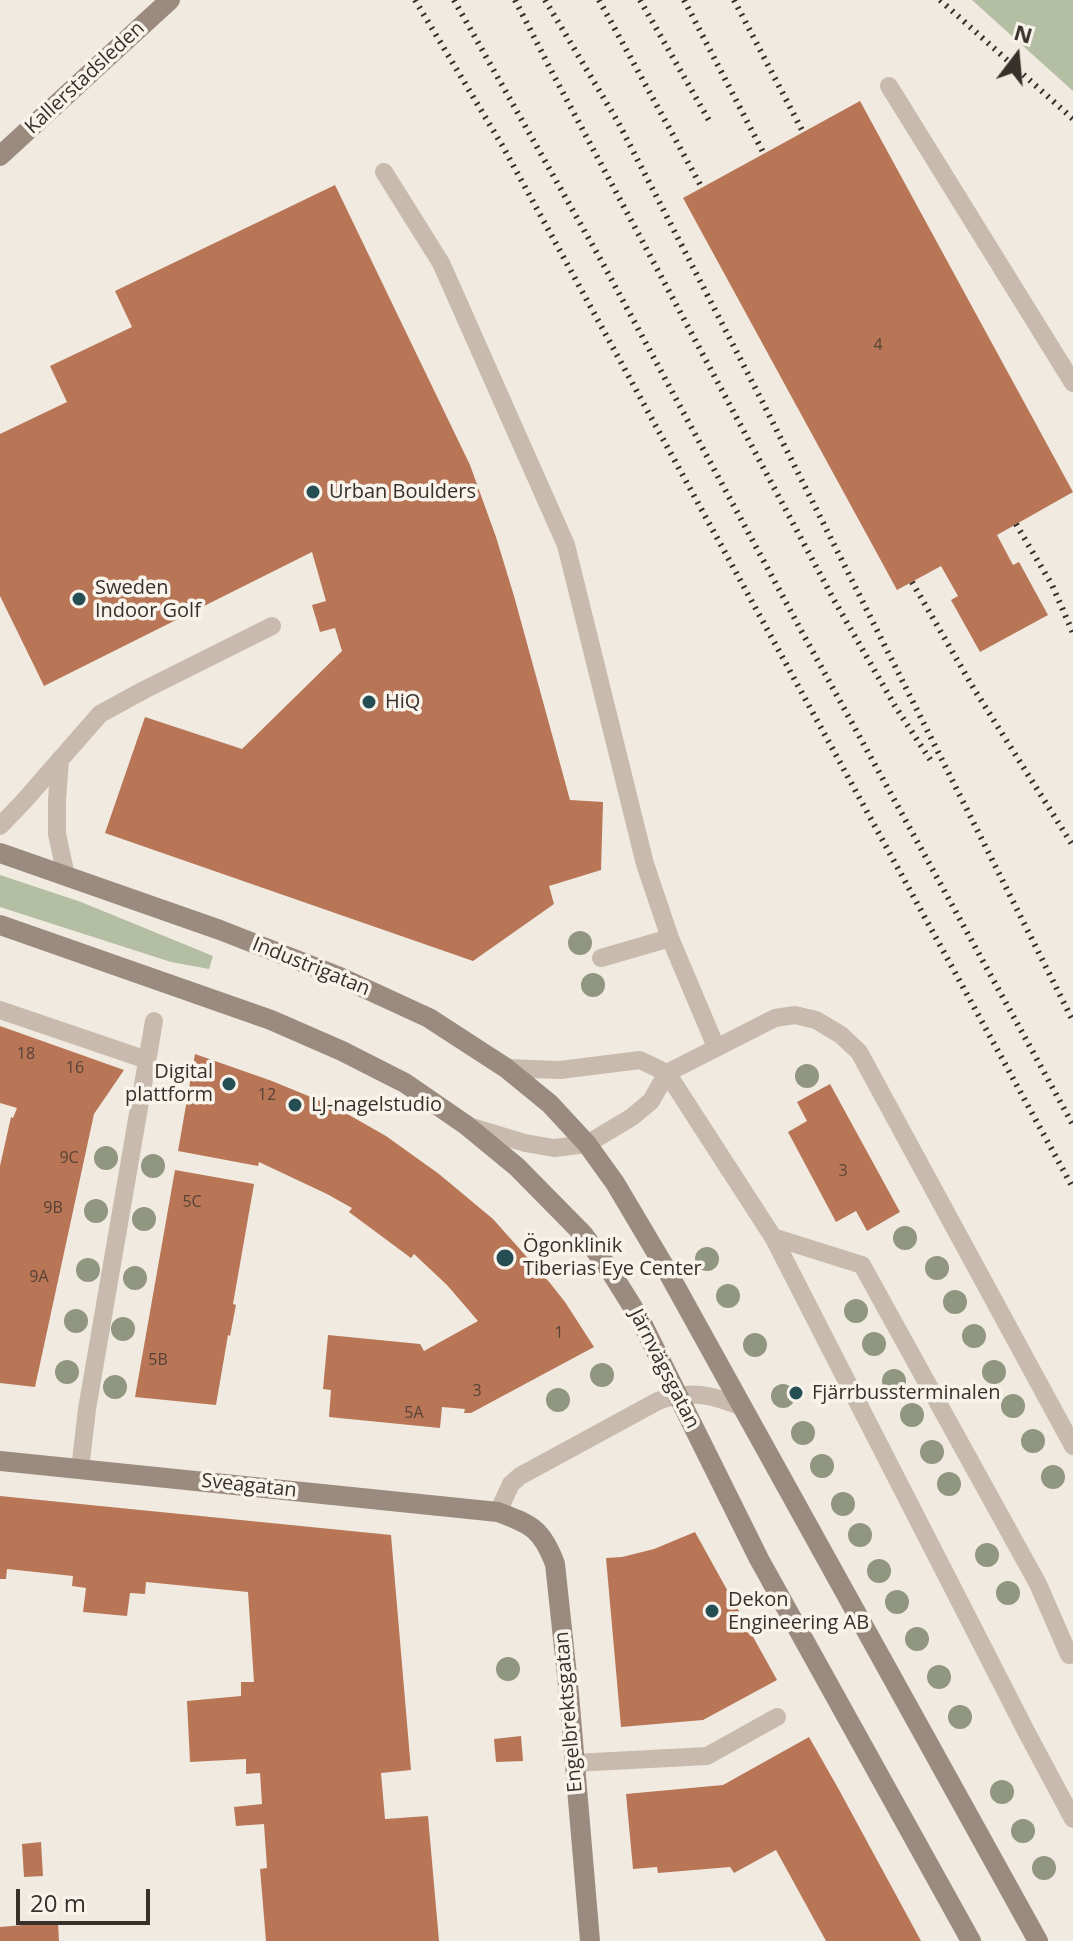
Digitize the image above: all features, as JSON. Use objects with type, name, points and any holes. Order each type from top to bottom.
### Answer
[{"type":"main road","name":"Kallerstadsleden","points":[[0,156],[170,0]]},
{"type":"main road","name":"Industrigatan","points":[[0,853],[220,930],[340,977],[429,1018],[506,1068],[550,1104],[587,1144]]},
{"type":"main road","name":"Järnvägsgatan","points":[[0,925],[271,1020],[405,1083],[466,1125],[517,1167],[583,1234],[639,1317],[759,1559],[971,1941]]},
{"type":"main road","points":[[587,1144],[652,1244],[1038,1941]]},
{"type":"main road","name":"Sveagatan","points":[[0,1461],[498,1512]]},
{"type":"main road","name":"Engelbrektsgatan","points":[[498,1512],[525,1522],[539,1533],[555,1564],[590,1941]]},
{"type":"lane","points":[[889,86],[1073,383]]},
{"type":"lane","points":[[384,172],[441,263],[566,545],[645,864],[670,938],[716,1047]]},
{"type":"lane","points":[[0,826],[100,714],[272,626]]},
{"type":"lane","points":[[60,759],[57,834],[66,876]]},
{"type":"lane","points":[[601,958],[670,938]]},
{"type":"lane","points":[[0,1010],[147,1060]]},
{"type":"lane","points":[[466,1125],[525,1143],[554,1148],[587,1144],[632,1117],[651,1101],[667,1073],[775,1018],[795,1015],[816,1020],[841,1035],[859,1052],[1073,1446]]},
{"type":"lane","points":[[80,1470],[87,1409],[154,1021]]},
{"type":"lane","points":[[506,1068],[560,1070],[640,1060],[667,1073],[773,1237],[1073,1819]]},
{"type":"lane","points":[[773,1237],[862,1265],[1038,1584],[1071,1655]]},
{"type":"lane","points":[[498,1512],[511,1484],[520,1476],[668,1397],[694,1393],[742,1407]]},
{"type":"lane","points":[[574,1763],[707,1756],[777,1717]]},
{"type":"green space","points":[[972,0],[1073,0],[1073,91]]},
{"type":"green space","points":[[0,875],[81,902],[213,956],[209,969],[171,962],[0,907]]},
{"type":"building","points":[[860,101],[1073,492],[997,535],[1013,565],[1019,562],[1048,615],[980,652],[951,600],[958,596],[941,566],[897,590],[683,198]]},
{"type":"building","points":[[335,185],[470,465],[514,596],[570,800],[603,802],[601,870],[549,886],[554,904],[473,961],[105,833],[145,717],[242,749],[342,651],[335,628],[320,632],[312,605],[326,601],[312,552],[44,686],[0,596],[0,434],[67,402],[50,366],[132,327],[115,291]]},
{"type":"building","points":[[0,1026],[124,1070],[94,1114],[35,1387],[0,1383],[0,1166],[11,1117],[17,1108],[0,1103]]},
{"type":"building","points":[[195,1054],[335,1107],[386,1136],[439,1174],[493,1219],[565,1302],[594,1347],[471,1413],[464,1413],[465,1409],[442,1407],[440,1428],[329,1417],[331,1390],[323,1389],[328,1335],[420,1344],[424,1351],[478,1321],[447,1285],[414,1254],[411,1258],[349,1212],[352,1208],[259,1162],[258,1166],[178,1151]]},
{"type":"building","points":[[830,1084],[900,1212],[867,1231],[856,1211],[836,1222],[788,1132],[807,1121],[797,1102]]},
{"type":"building","points":[[175,1170],[254,1184],[233,1304],[236,1305],[216,1405],[135,1397]]},
{"type":"building","points":[[0,1496],[391,1535],[411,1770],[381,1773],[385,1819],[428,1816],[439,1941],[266,1941],[260,1869],[267,1868],[264,1824],[236,1826],[234,1807],[262,1804],[260,1773],[246,1774],[246,1759],[190,1762],[187,1701],[241,1696],[241,1682],[254,1682],[248,1592],[146,1582],[145,1594],[130,1593],[127,1616],[83,1612],[86,1588],[72,1586],[73,1576],[7,1569],[6,1579],[0,1579]]},
{"type":"building","points":[[695,1532],[777,1680],[703,1720],[621,1727],[606,1558],[654,1549]]},
{"type":"building","points":[[521,1736],[523,1761],[496,1762],[494,1739]]},
{"type":"building","points":[[809,1737],[921,1941],[826,1941],[776,1850],[734,1873],[730,1867],[658,1873],[657,1867],[633,1869],[626,1794],[723,1785]]},
{"type":"building","points":[[41,1842],[43,1876],[24,1877],[22,1844]]},
{"type":"building","points":[[58,1922],[59,1941],[0,1941],[0,1927]]},
{"type":"railway","points":[[415,0],[502,145],[1073,1188]]},
{"type":"railway","points":[[454,0],[602,262],[1073,1125]]},
{"type":"railway","points":[[515,0],[834,600],[895,706],[933,764]]},
{"type":"railway","points":[[545,0],[618,122],[762,401],[1073,1021]]},
{"type":"railway","points":[[599,0],[702,188]]},
{"type":"railway","points":[[640,0],[711,124]]},
{"type":"railway","points":[[684,0],[764,154]]},
{"type":"railway","points":[[734,0],[803,132]]},
{"type":"railway","points":[[940,0],[1073,119]]},
{"type":"railway","points":[[1016,524],[1052,585],[1073,633]]},
{"type":"railway","points":[[912,582],[974,689],[1073,846]]},
{"type":"place","name":"Urban Boulders","points":[[313,492]]},
{"type":"place","name":"Sweden Indoor Golf","points":[[79,599]]},
{"type":"place","name":"HiQ","points":[[369,702]]},
{"type":"place","name":"Digital plattform","points":[[229,1084]]},
{"type":"place","name":"LJ-nagelstudio","points":[[295,1105]]},
{"type":"place","name":"Ögonklinik Tiberias Eye Center","points":[[505,1258]]},
{"type":"place","name":"Fjärrbussterminalen","points":[[796,1393]]},
{"type":"place","name":"Dekon Engineering AB","points":[[712,1611]]}]
